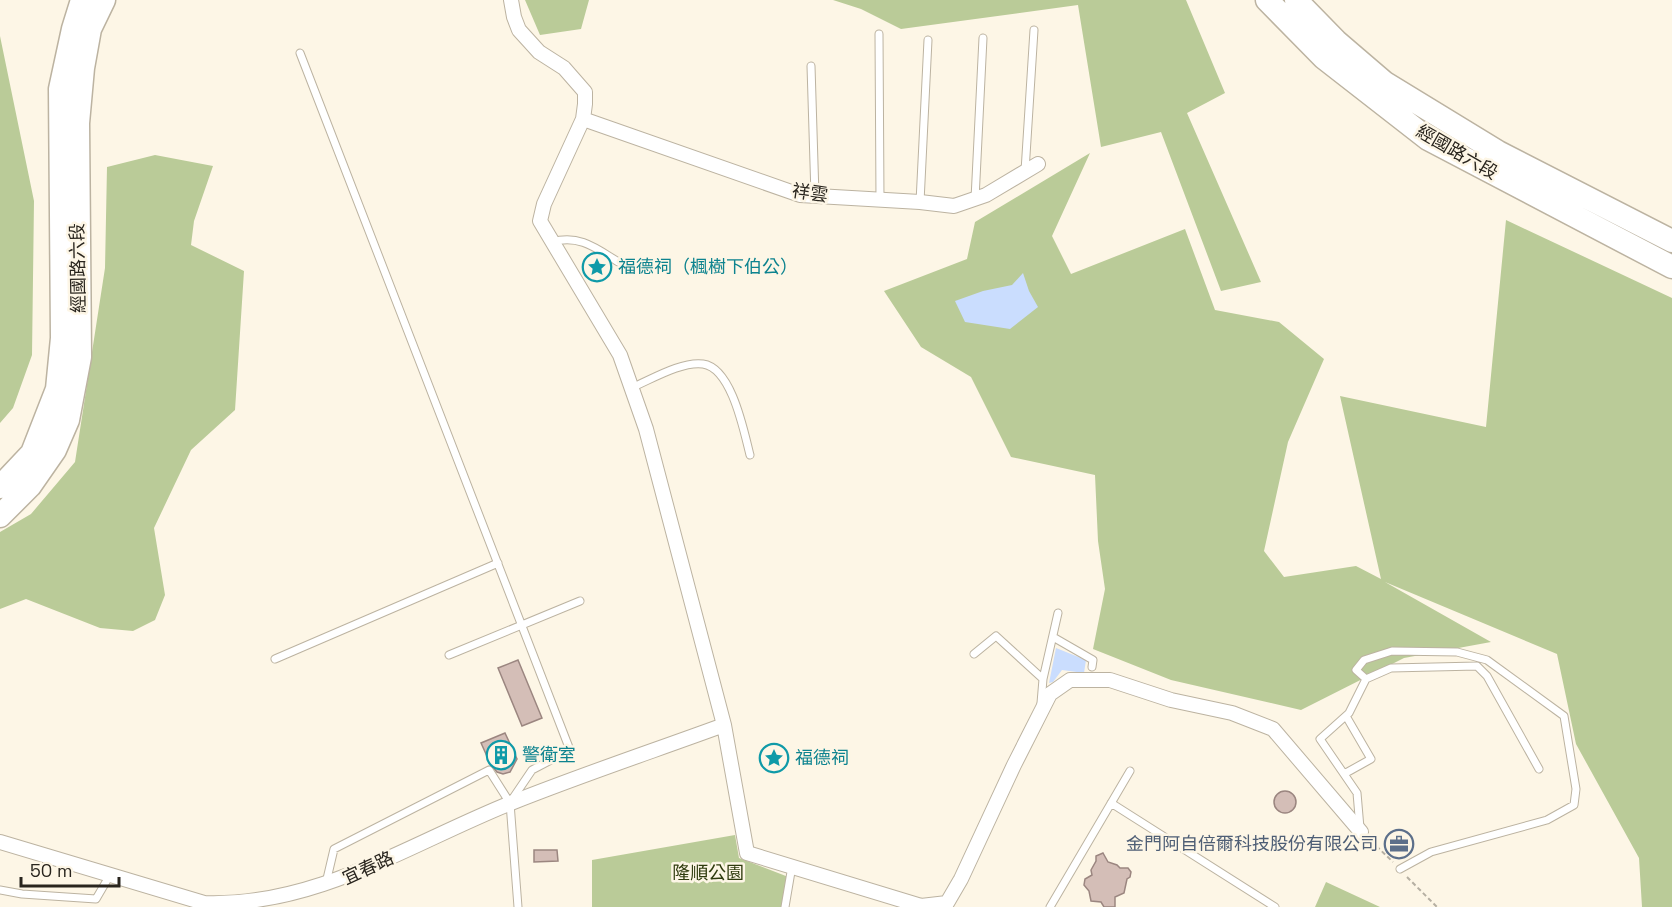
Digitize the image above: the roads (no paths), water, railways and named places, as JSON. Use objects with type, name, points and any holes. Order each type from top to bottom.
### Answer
[{"type":"main road","name":"經國路六段","points":[[0,487],[32,453],[57,389],[62,338],[60,89],[82,0]]},
{"type":"main road","name":"經國路六段","points":[[0,516],[30,486],[55,450],[68,420],[80,357],[78,123],[83,68],[90,29],[104,0]]},
{"type":"main road","name":"經國路六段","points":[[1267,0],[1342,59],[1428,139],[1672,267]]},
{"type":"main road","name":"經國路六段","points":[[1296,0],[1342,59],[1498,152],[1672,241]]},
{"type":"street","points":[[512,0],[514,17],[519,30],[539,52],[564,68],[585,92],[583,120],[544,204],[540,221],[620,355],[633,387],[724,725],[747,853],[921,906],[947,903],[962,879],[1050,694],[1070,680],[1110,680],[1171,700],[1232,712],[1273,729],[1361,832]]},
{"type":"street","name":"祥雲","points":[[583,120],[800,195],[954,206],[986,195],[1038,164]]},
{"type":"street","name":"宜春路","points":[[0,842],[204,903],[232,905],[276,899],[326,886],[510,803],[724,725]]},
{"type":"lane","points":[[1025,172],[1034,30]]},
{"type":"lane","points":[[879,34],[880,200]]},
{"type":"lane","points":[[975,199],[983,38]]},
{"type":"lane","points":[[920,202],[928,40]]},
{"type":"lane","points":[[300,53],[570,750],[532,770],[510,803]]},
{"type":"lane","points":[[812,66],[815,196]]},
{"type":"lane","points":[[551,242],[564,238],[574,239],[620,263]]},
{"type":"lane","points":[[633,387],[680,366],[704,364],[722,375],[740,414],[750,455]]},
{"type":"lane","points":[[275,659],[498,563]]},
{"type":"lane","points":[[449,655],[580,600]]},
{"type":"lane","points":[[1040,714],[1043,679],[1058,613]]},
{"type":"lane","points":[[974,654],[996,636],[1043,679]]},
{"type":"lane","points":[[1053,637],[1094,660],[1092,667]]},
{"type":"lane","points":[[1366,680],[1356,670],[1364,660],[1392,651],[1457,652],[1487,660],[1564,716],[1576,789],[1574,805],[1547,820],[1431,852],[1400,869]]},
{"type":"lane","points":[[1361,832],[1357,793],[1320,739],[1346,716],[1366,680],[1391,668],[1477,666],[1487,676],[1539,769]]},
{"type":"lane","points":[[1344,774],[1371,759],[1346,716]]},
{"type":"lane","points":[[326,886],[334,849],[489,770],[510,803],[518,907]]},
{"type":"lane","points":[[1050,907],[1130,771]]},
{"type":"lane","points":[[1111,803],[1275,907]]},
{"type":"lane","points":[[785,907],[792,866]]},
{"type":"lane","points":[[0,890],[22,894],[96,899],[110,875]]},
{"type":"water","points":[[1023,273],[1038,307],[1010,329],[965,322],[955,301],[983,291],[1012,285]]},
{"type":"water","points":[[1056,648],[1086,660],[1084,673],[1062,670],[1053,682],[1049,683]]},
{"type":"place","name":"福德祠（楓樹下伯公）","points":[[597,267]]},
{"type":"place","name":"警衛室","points":[[501,755]]},
{"type":"place","name":"福德祠","points":[[774,758]]},
{"type":"place","name":"金門阿自倍爾科技股份有限公司","points":[[1399,844]]},
{"type":"park label","name":"隆順公園","points":[[708,873]]}]
